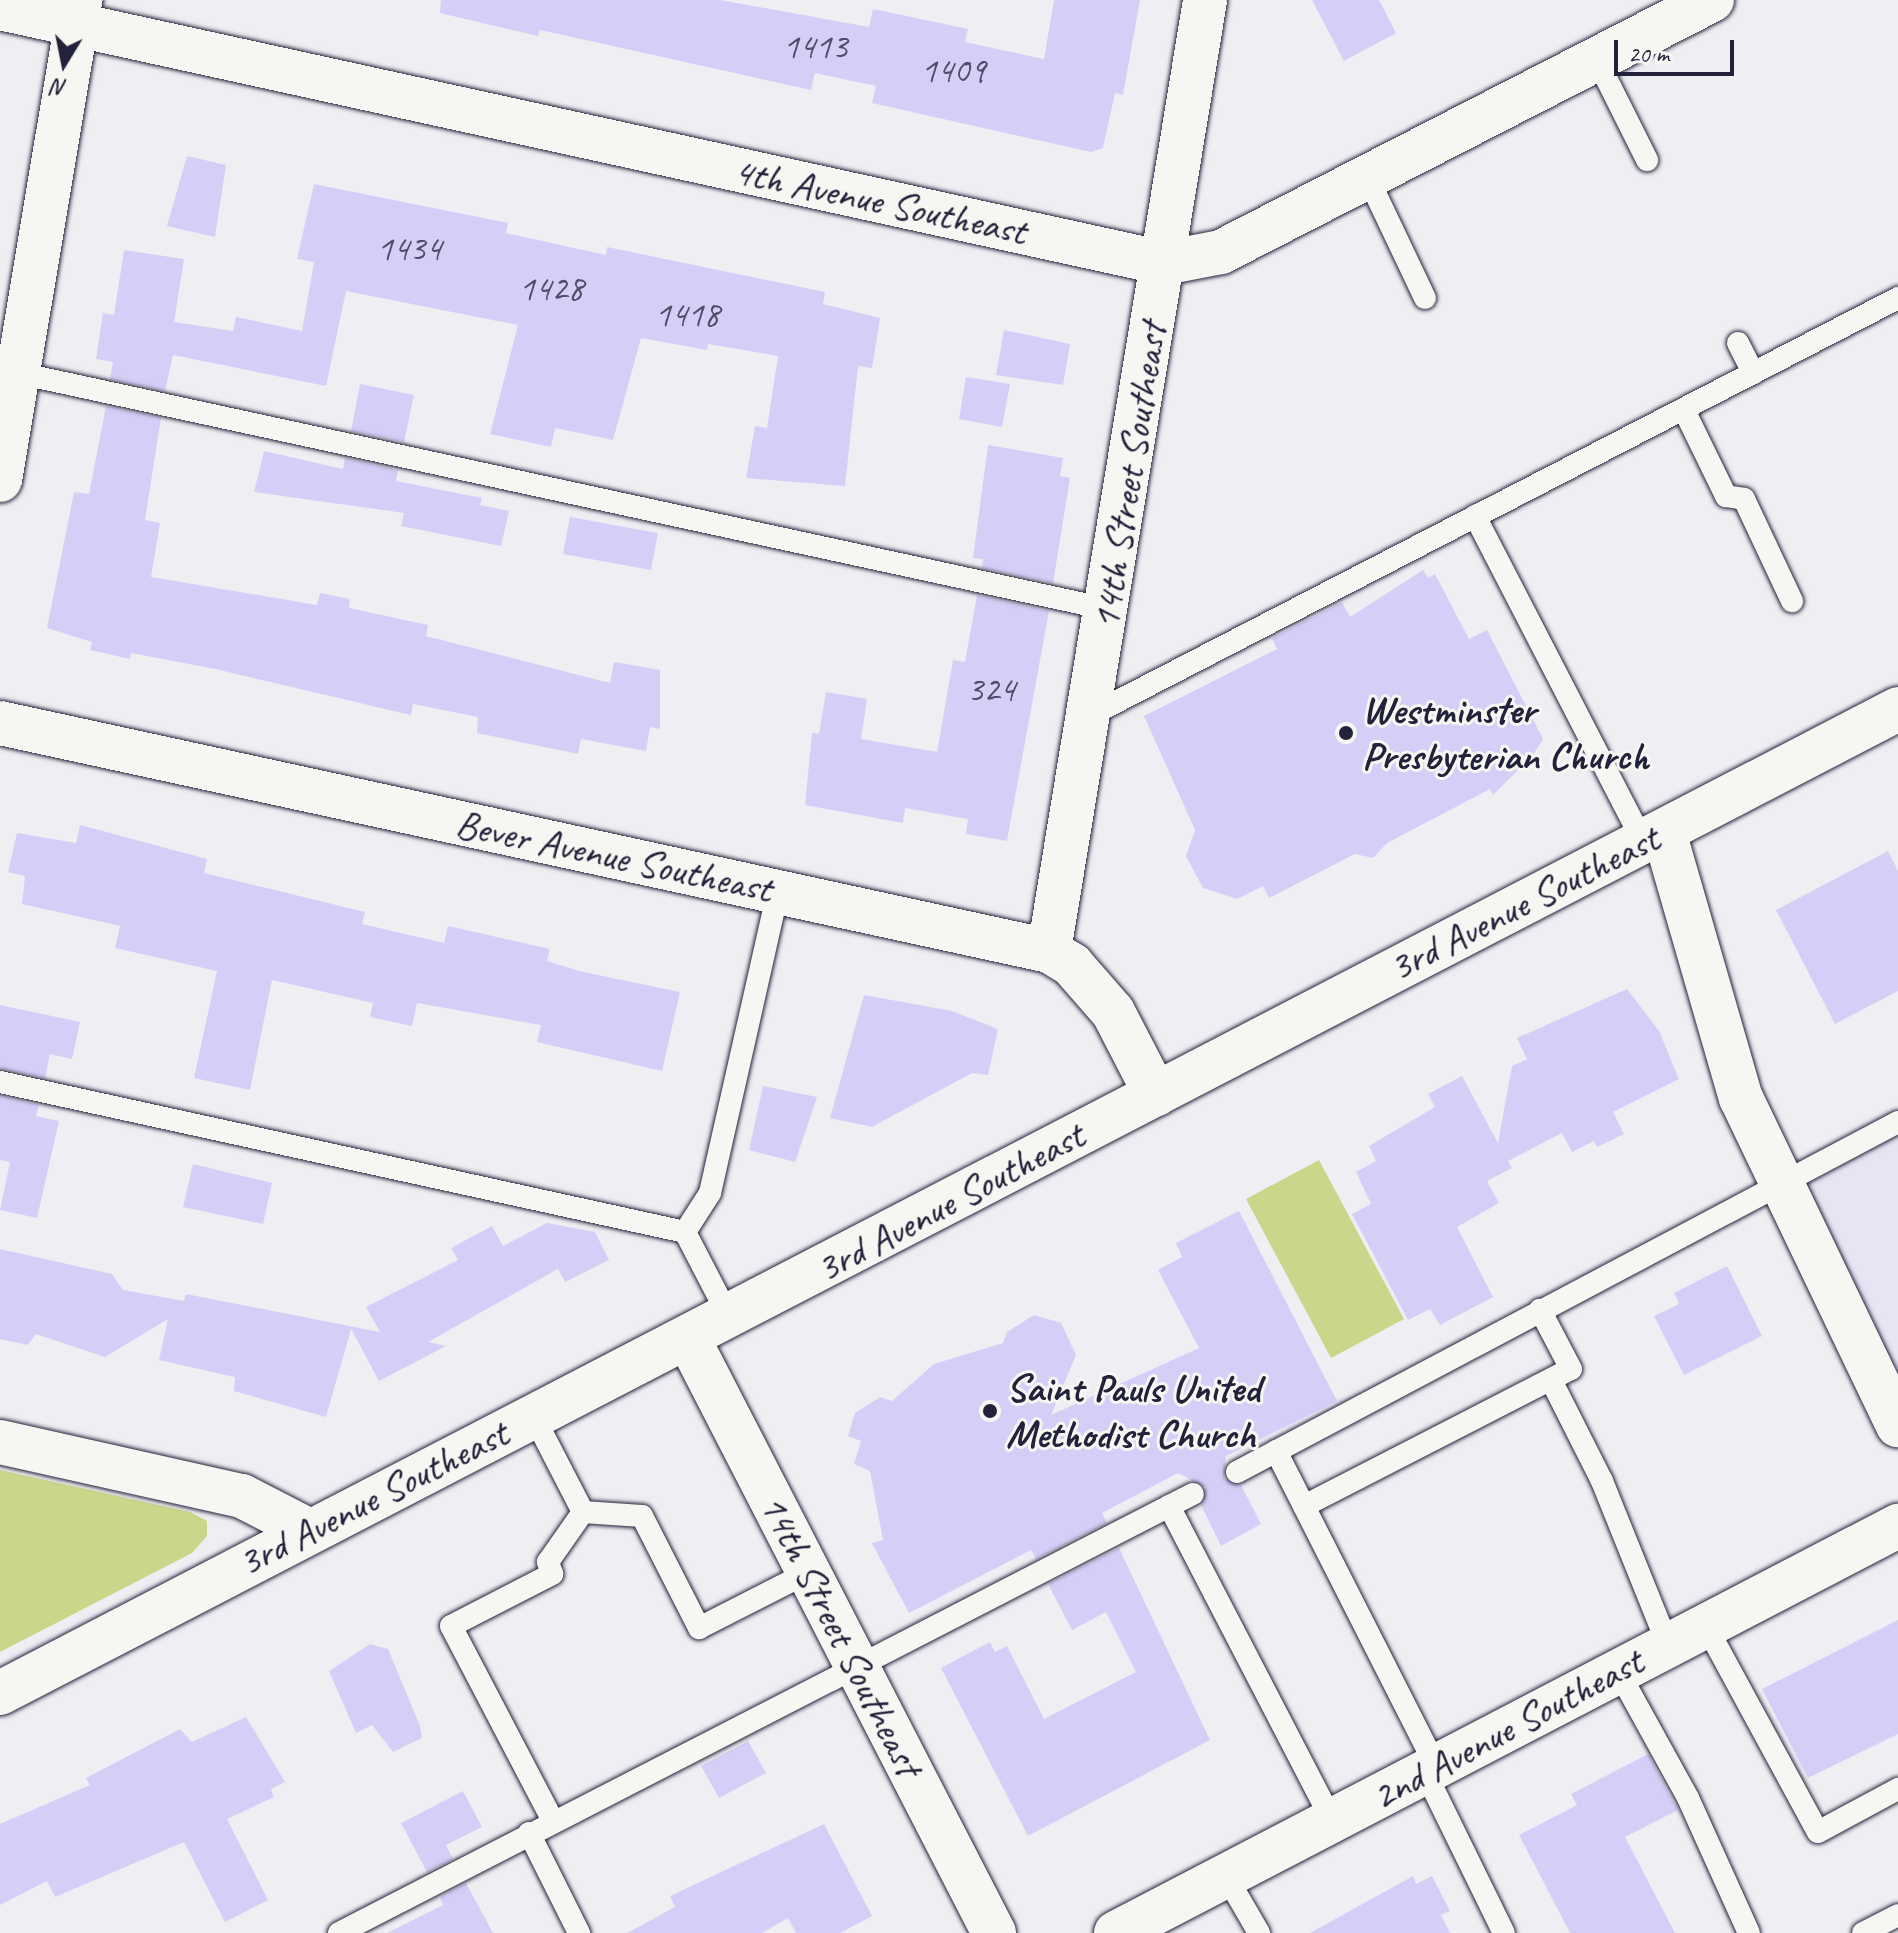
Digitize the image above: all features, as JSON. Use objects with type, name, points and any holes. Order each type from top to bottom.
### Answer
[{"type":"street","name":"14th Street Southeast","points":[[1049,951],[1205,0]]},
{"type":"street","name":"4th Avenue Southeast","points":[[0,8],[78,12],[1164,263],[1221,252],[1712,0]]},
{"type":"street","points":[[0,480],[9,370],[78,12]]},
{"type":"street","name":"3rd Avenue Southeast","points":[[0,1693],[306,1529],[729,1317],[1898,709]]},
{"type":"street","name":"Bever Avenue Southeast","points":[[0,723],[1049,951],[1072,965],[1113,1012],[1156,1095]]},
{"type":"street","points":[[1653,836],[1741,1098],[1777,1184],[1898,1425]]},
{"type":"street","name":"14th Street Southeast","points":[[688,1338],[994,1933]]},
{"type":"street","points":[[0,1442],[242,1496],[306,1529]]},
{"type":"street","name":"2nd Avenue Southeast","points":[[1116,1933],[1898,1526]]},
{"type":"lane","points":[[1597,60],[1647,160]]},
{"type":"lane","points":[[1367,176],[1425,298]]},
{"type":"lane","points":[[1089,716],[1219,637],[1475,516],[1898,298]]},
{"type":"lane","points":[[1738,343],[1753,373]]},
{"type":"lane","points":[[9,370],[1107,609]]},
{"type":"lane","points":[[1684,410],[1726,496],[1744,499],[1792,601]]},
{"type":"lane","points":[[1475,516],[1653,836]]},
{"type":"lane","points":[[685,1232],[710,1193],[778,892]]},
{"type":"lane","points":[[0,1082],[685,1232]]},
{"type":"lane","points":[[1237,1472],[1898,1122]]},
{"type":"lane","points":[[685,1232],[729,1317]]},
{"type":"lane","points":[[1304,1506],[1571,1369],[1540,1310]]},
{"type":"lane","points":[[1551,1380],[1602,1481],[1687,1635],[1818,1832],[1898,1789]]},
{"type":"lane","points":[[534,1417],[583,1512]]},
{"type":"lane","points":[[1276,1451],[1430,1769],[1504,1933]]},
{"type":"lane","points":[[339,1933],[856,1662],[1193,1494]]},
{"type":"lane","points":[[1169,1506],[1332,1820]]},
{"type":"lane","points":[[583,1512],[642,1516],[699,1628],[809,1572]]},
{"type":"lane","points":[[553,1821],[451,1626],[552,1574],[548,1562],[583,1512]]},
{"type":"lane","points":[[1618,1671],[1688,1798],[1695,1828],[1749,1933]]},
{"type":"lane","points":[[529,1833],[579,1933]]},
{"type":"lane","points":[[1226,1876],[1259,1933]]},
{"type":"lane","points":[[1863,1933],[1898,1915]]},
{"type":"shaded area","points":[[1898,1122],[1898,1425],[1777,1184]]},
{"type":"green space","points":[[1319,1160],[1404,1319],[1331,1358],[1246,1199]]},
{"type":"green space","points":[[0,1470],[190,1512],[207,1521],[207,1536],[192,1553],[0,1652]]},
{"type":"building","points":[[441,0],[720,0],[869,27],[873,9],[968,29],[965,42],[1044,59],[1054,0],[1140,0],[1123,95],[1115,93],[1103,148],[1091,152],[872,103],[876,86],[815,73],[811,90],[540,30],[538,36],[440,13]]},
{"type":"building","points":[[1312,0],[1379,0],[1396,33],[1344,61]]},
{"type":"building","points":[[187,156],[226,165],[215,237],[167,226]]},
{"type":"building","points":[[314,184],[508,223],[506,233],[606,255],[607,247],[825,292],[823,304],[880,318],[872,368],[858,366],[845,486],[746,478],[755,426],[767,428],[778,356],[708,344],[707,350],[641,338],[613,440],[555,428],[551,447],[490,434],[518,325],[346,291],[326,386],[173,355],[165,391],[110,379],[113,362],[96,359],[103,313],[114,315],[124,250],[184,259],[174,322],[233,331],[236,317],[302,331],[314,262],[297,259]]},
{"type":"building","points":[[1004,330],[1070,344],[1063,385],[996,375]]},
{"type":"building","points":[[966,377],[1010,384],[1002,427],[959,419]]},
{"type":"building","points":[[360,384],[414,395],[404,442],[351,431]]},
{"type":"building","points":[[106,406],[161,418],[145,520],[160,523],[151,577],[317,605],[320,593],[350,599],[349,608],[428,625],[426,636],[610,683],[614,662],[660,670],[660,729],[650,727],[646,751],[581,739],[578,754],[477,733],[478,717],[413,704],[411,715],[215,669],[131,653],[130,659],[90,650],[92,642],[47,628],[74,492],[89,494]]},
{"type":"building","points":[[988,445],[1063,458],[1060,476],[1070,478],[1053,583],[982,568],[983,559],[973,558]]},
{"type":"building","points":[[264,451],[343,469],[345,458],[398,470],[396,481],[482,498],[480,505],[509,511],[501,546],[401,526],[404,513],[254,492]]},
{"type":"building","points":[[570,517],[658,533],[651,570],[563,554]]},
{"type":"building","name":"Westminster Presbyterian Church","points":[[1423,570],[1428,578],[1435,574],[1469,639],[1487,630],[1543,739],[1533,755],[1493,795],[1490,789],[1387,843],[1373,858],[1355,854],[1269,898],[1263,886],[1237,899],[1203,888],[1186,856],[1195,830],[1144,716],[1277,649],[1272,638],[1342,602],[1350,617]]},
{"type":"building","points":[[977,595],[1049,611],[1007,841],[966,834],[968,819],[905,808],[903,823],[805,805],[812,733],[819,734],[826,692],[867,699],[861,739],[937,752],[953,660],[965,662]]},
{"type":"building","points":[[80,825],[207,859],[204,873],[365,912],[362,924],[444,943],[448,926],[550,949],[547,961],[579,971],[680,992],[662,1071],[537,1042],[541,1025],[417,1003],[412,1026],[370,1017],[373,1003],[272,980],[250,1090],[194,1078],[217,971],[115,948],[120,926],[22,904],[25,876],[8,872],[17,833],[76,843]]},
{"type":"building","points":[[1888,851],[1898,871],[1898,991],[1835,1024],[1776,910]]},
{"type":"building","points":[[1627,989],[1659,1031],[1679,1079],[1613,1112],[1624,1134],[1597,1147],[1594,1141],[1572,1152],[1562,1133],[1508,1161],[1512,1168],[1487,1181],[1499,1203],[1457,1227],[1493,1297],[1440,1325],[1430,1309],[1408,1320],[1352,1214],[1371,1204],[1356,1172],[1376,1161],[1369,1146],[1435,1107],[1428,1094],[1462,1076],[1498,1143],[1512,1066],[1527,1059],[1517,1038]]},
{"type":"building","points":[[864,995],[952,1011],[998,1029],[988,1075],[972,1073],[872,1127],[830,1118]]},
{"type":"building","points":[[0,1005],[80,1022],[72,1059],[50,1054],[45,1078],[0,1068]]},
{"type":"building","points":[[763,1086],[817,1097],[795,1162],[749,1150]]},
{"type":"building","points":[[0,1096],[39,1105],[36,1116],[59,1121],[37,1218],[0,1210],[10,1162],[0,1160]]},
{"type":"building","points":[[193,1164],[272,1183],[263,1224],[183,1207]]},
{"type":"building","name":"Saint Pauls United Methodist Church","points":[[1239,1211],[1337,1401],[1226,1456],[1224,1478],[1241,1485],[1261,1524],[1221,1546],[1201,1505],[1205,1487],[1178,1473],[1102,1513],[1107,1523],[1036,1559],[1031,1550],[909,1613],[872,1543],[883,1540],[870,1471],[854,1464],[861,1441],[848,1436],[855,1413],[880,1397],[892,1401],[934,1364],[1003,1343],[1007,1332],[1034,1315],[1061,1323],[1076,1355],[1051,1415],[1199,1348],[1158,1270],[1182,1257],[1176,1243]]},
{"type":"building","points":[[547,1223],[595,1232],[609,1260],[565,1282],[558,1269],[428,1342],[446,1346],[379,1381],[351,1329],[326,1417],[234,1391],[235,1377],[159,1360],[168,1319],[105,1357],[36,1334],[28,1345],[0,1339],[0,1249],[112,1274],[123,1290],[184,1301],[186,1294],[380,1332],[366,1307],[458,1260],[451,1248],[492,1226],[503,1246]]},
{"type":"building","points":[[1727,1266],[1762,1336],[1684,1375],[1654,1316],[1679,1304],[1674,1293]]},
{"type":"building","points":[[1119,1548],[1210,1740],[1028,1836],[941,1668],[990,1642],[995,1652],[1007,1646],[1044,1719],[1136,1672],[1106,1612],[1072,1630],[1048,1584]]},
{"type":"building","points":[[1898,1620],[1898,1734],[1808,1778],[1762,1689]]},
{"type":"building","points":[[370,1644],[388,1649],[420,1726],[422,1738],[393,1752],[372,1725],[356,1733],[329,1671]]},
{"type":"building","points":[[246,1717],[285,1782],[271,1789],[274,1797],[227,1819],[268,1900],[225,1922],[184,1842],[55,1897],[47,1881],[0,1905],[0,1824],[90,1785],[86,1778],[180,1729],[192,1742]]},
{"type":"building","points":[[748,1741],[766,1773],[719,1798],[701,1766]]},
{"type":"building","points":[[1648,1754],[1678,1810],[1625,1837],[1675,1933],[1570,1933],[1519,1835],[1577,1805],[1571,1794]]},
{"type":"building","points":[[463,1791],[482,1827],[446,1845],[453,1859],[427,1872],[401,1823]]},
{"type":"building","points":[[824,1824],[872,1916],[840,1933],[796,1933],[788,1918],[762,1933],[627,1933],[675,1907],[670,1896]]},
{"type":"building","points":[[1413,1876],[1416,1884],[1432,1876],[1450,1911],[1441,1915],[1450,1933],[1310,1933]]},
{"type":"building","points":[[466,1883],[493,1933],[387,1933],[443,1905],[440,1897]]},
{"type":"place","name":"Westminster Presbyterian Church","points":[[1346,733]]},
{"type":"place","name":"Saint Pauls United Methodist Church","points":[[990,1411]]}]
